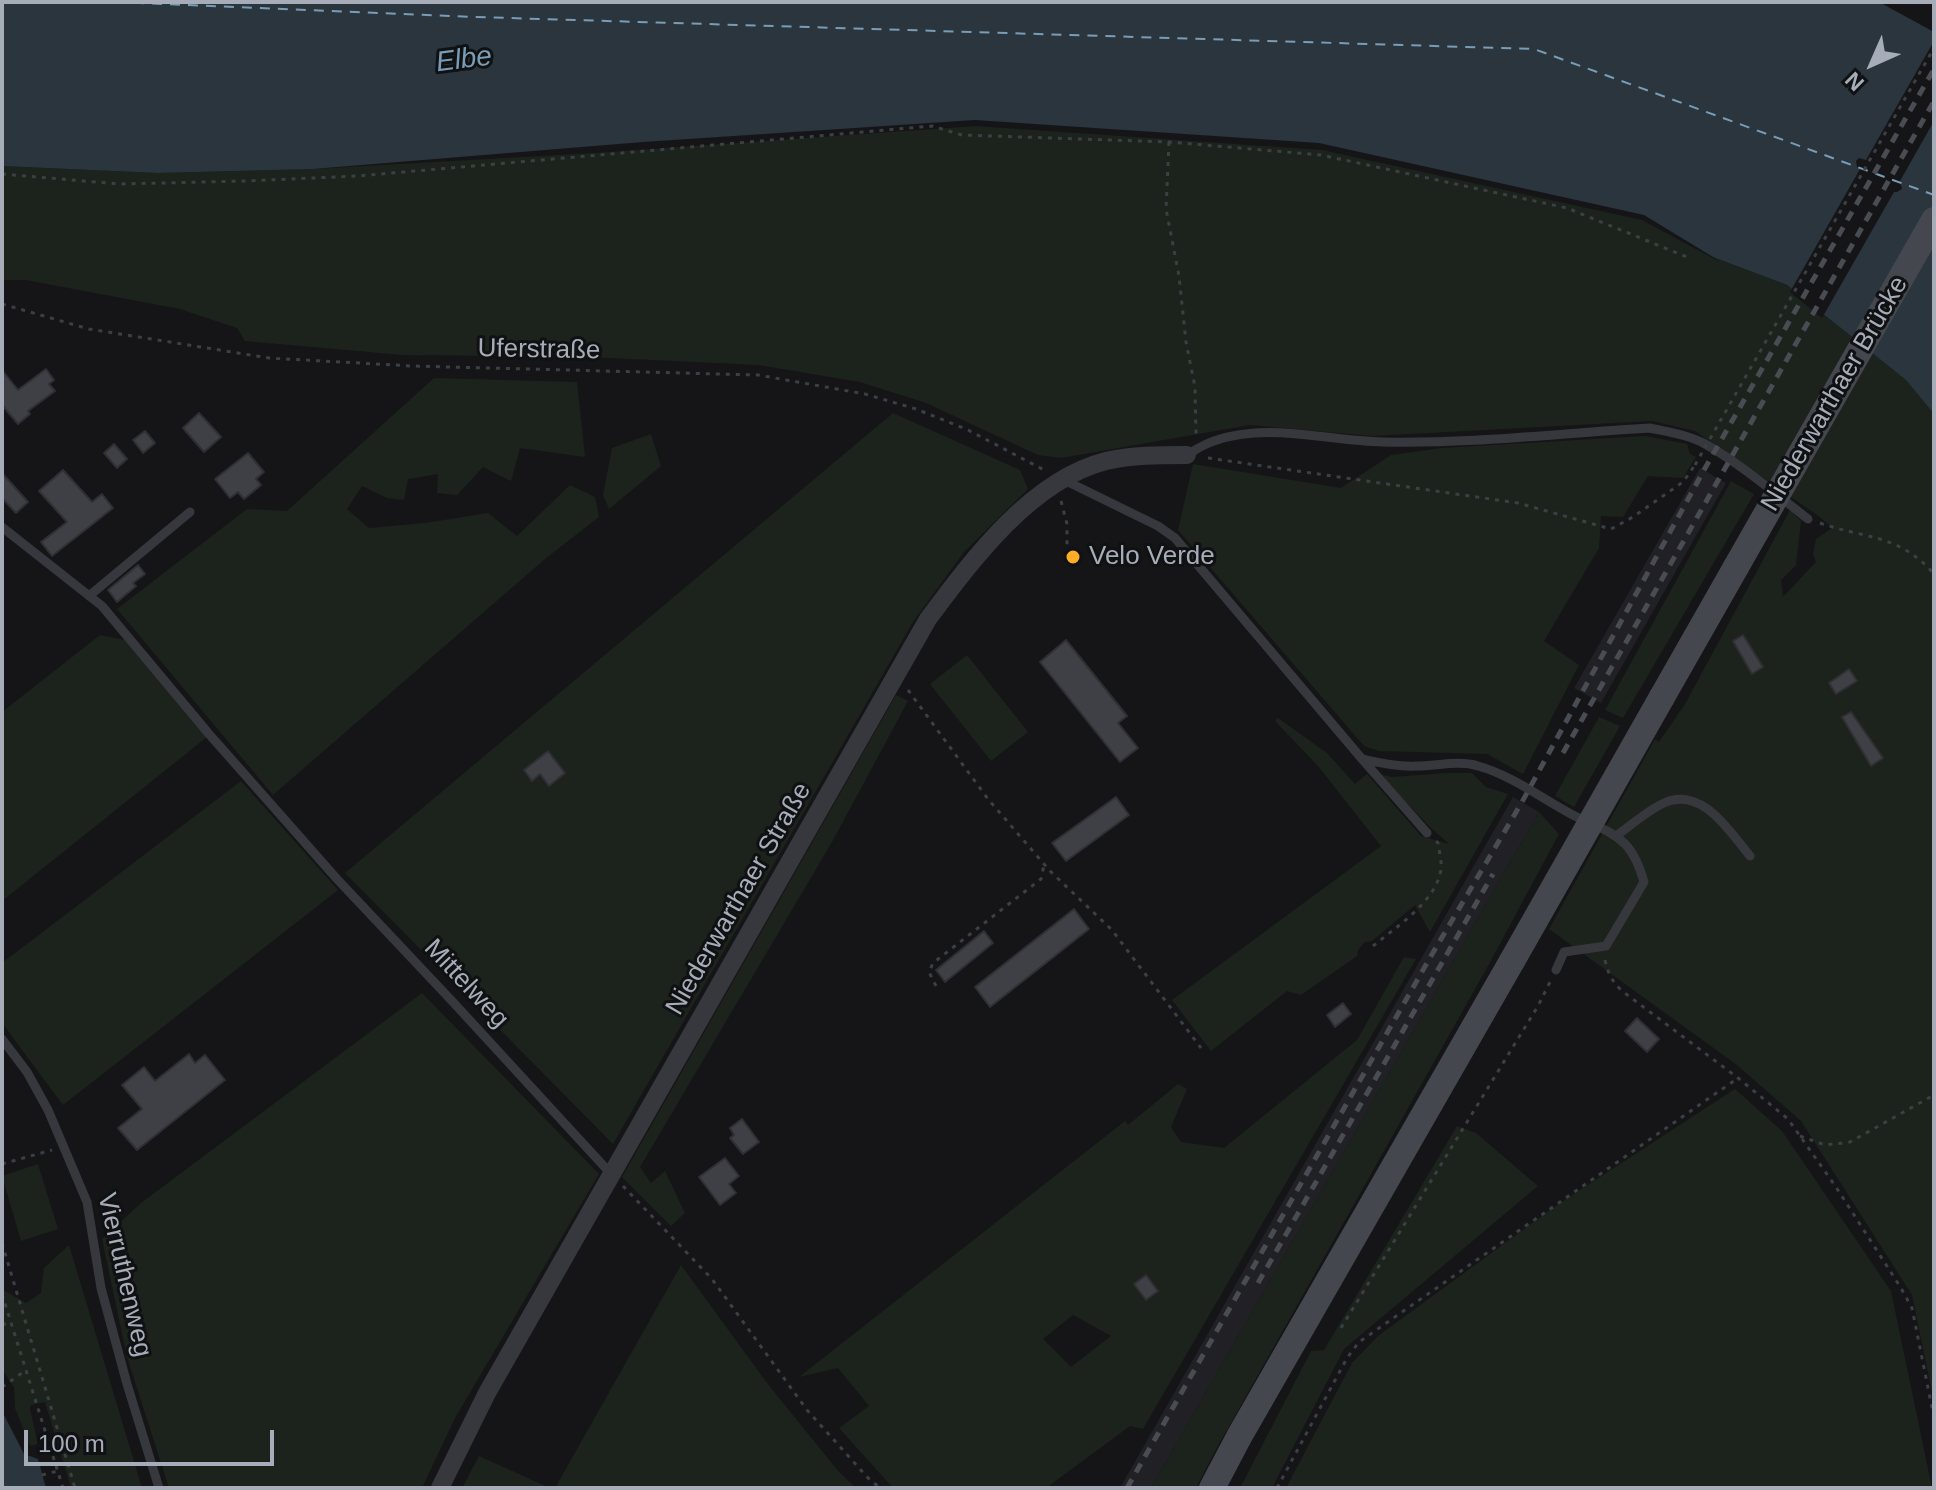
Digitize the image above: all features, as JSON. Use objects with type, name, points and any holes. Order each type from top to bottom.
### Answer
[{"type":"main road","name":"Niederwarthaer Brücke","points":[[1212,1488],[1934,220]]},
{"type":"street","name":"Niederwarthaer Straße","points":[[440,1488],[487,1393],[928,619],[970,563],[1014,519],[1061,479],[1105,462],[1191,452]]},
{"type":"lane","points":[[1191,452],[1214,441],[1250,433],[1381,442],[1650,428],[1703,443],[1808,519]]},
{"type":"lane","points":[[1061,479],[1158,526],[1175,538],[1427,833]]},
{"type":"lane","points":[[89,596],[190,512]]},
{"type":"lane","name":"Mittelweg","points":[[2,527],[102,606],[327,868],[612,1175]]},
{"type":"lane","points":[[1362,759],[1391,765],[1476,765],[1519,784],[1616,836],[1628,847],[1640,867],[1644,882],[1606,946],[1564,952],[1556,970]]},
{"type":"lane","points":[[1616,836],[1664,803],[1682,799],[1716,815],[1750,856]]},
{"type":"lane","name":"Vierruthenweg","points":[[2,1039],[27,1072],[48,1110],[87,1202],[101,1288],[159,1488]]},
{"type":"path","points":[[1169,142],[1166,209],[1195,387],[1191,452],[1518,503],[1611,529],[1683,482],[1695,465],[1934,48]]},
{"type":"path","points":[[2,174],[119,184],[358,176],[932,126],[962,135],[1169,142],[1321,155],[1567,208],[1687,257]]},
{"type":"path","name":"Uferstraße","points":[[2,304],[89,329],[269,358],[412,366],[758,375],[865,394],[916,409],[968,430],[1061,479]]},
{"type":"path","points":[[1061,500],[1067,524],[1067,550]]},
{"type":"path","points":[[1808,519],[1903,547],[1922,560],[1934,574]]},
{"type":"path","points":[[896,675],[988,799],[1045,864],[1112,930],[1201,1048]]},
{"type":"path","points":[[1373,946],[1434,890],[1441,868],[1438,843],[1427,833]]},
{"type":"path","points":[[936,986],[929,972],[933,963],[1041,879],[1045,864]]},
{"type":"path","points":[[1606,946],[1604,959],[1613,982],[1788,1119],[1836,1187],[1912,1308],[1934,1418]]},
{"type":"path","points":[[1341,1328],[1538,1006],[1556,970]]},
{"type":"path","points":[[1277,1488],[1347,1358],[1359,1342],[1738,1078]]},
{"type":"path","points":[[1800,1136],[1825,1145],[1850,1142],[1934,1095]]},
{"type":"path","points":[[2,1164],[63,1147]]},
{"type":"path","points":[[612,1175],[712,1279],[807,1410],[880,1488]]},
{"type":"path","points":[[2,1243],[75,1488]]},
{"type":"path","points":[[2,1294],[63,1488]]},
{"type":"path","points":[[2,1325],[11,1322]]},
{"type":"path","points":[[2,1387],[26,1370]]},
{"type":"path","points":[[42,1475],[58,1471]]},
{"type":"shaded area","points":[[976,126],[1322,150],[1642,220],[1720,262],[1713,257],[1787,285],[1906,380],[1934,414],[1934,1402],[1912,1295],[1801,1121],[1737,1065],[1549,929],[1655,739],[1659,742],[1685,704],[1790,510],[1801,521],[1796,565],[1781,580],[1783,597],[1816,562],[1813,554],[1816,539],[1832,528],[1695,431],[1652,421],[1372,436],[1250,425],[1061,458],[1038,455],[926,403],[860,382],[759,365],[588,357],[402,355],[245,341],[237,328],[180,309],[26,280],[2,280],[2,166],[158,173],[313,169]]},
{"type":"shaded area","points":[[434,378],[577,382],[585,457],[520,448],[511,481],[483,467],[457,495],[437,493],[438,474],[408,479],[404,500],[387,498],[362,486],[347,509],[369,528],[488,513],[517,536],[570,485],[595,497],[599,517],[545,559],[273,795],[117,609],[247,509],[287,511]]},
{"type":"shaded area","points":[[893,413],[1020,470],[1028,489],[964,552],[913,622],[613,1144],[345,873]]},
{"type":"shaded area","points":[[651,434],[661,466],[609,509],[603,495],[612,448]]},
{"type":"shaded area","points":[[1645,436],[1687,444],[1690,454],[1696,457],[1683,478],[1648,476],[1623,517],[1601,516],[1599,548],[1544,641],[1579,665],[1523,774],[1487,754],[1379,751],[1364,746],[1178,530],[1193,464],[1341,488],[1391,455],[1442,448]]},
{"type":"shaded area","points":[[1700,468],[1726,483],[1601,703],[1574,688]]},
{"type":"shaded area","points":[[1731,481],[1754,494],[1623,718],[1605,710]]},
{"type":"shaded area","points":[[100,635],[125,640],[207,737],[2,901],[2,712]]},
{"type":"shaded area","points":[[967,655],[1028,732],[991,761],[930,684]]},
{"type":"shaded area","points":[[896,695],[908,701],[832,842],[640,1167],[651,1183],[665,1171],[685,1213],[671,1226],[622,1177]]},
{"type":"shaded area","points":[[1599,717],[1620,726],[1574,807],[1555,796]]},
{"type":"shaded area","points":[[1278,718],[1327,753],[1355,784],[1367,774],[1421,836],[1449,844],[1387,783],[1383,775],[1472,773],[1486,787],[1508,794],[1430,932],[1415,905],[1372,941],[1365,942],[1357,956],[1301,995],[1287,991],[1211,1051],[1172,1000],[1381,846],[1318,766],[1275,721]]},
{"type":"shaded area","points":[[241,781],[338,890],[63,1105],[2,1023],[2,963]]},
{"type":"shaded area","points":[[1513,797],[1539,812],[1151,1488],[1120,1488]]},
{"type":"shaded area","points":[[1539,812],[1559,834],[1196,1488],[1151,1488]]},
{"type":"shaded area","points":[[1404,957],[1416,959],[1143,1429],[1130,1426],[1046,1488],[893,1488],[839,1428],[869,1406],[838,1368],[799,1377],[1125,1121],[1128,1125],[1178,1084],[1187,1089],[1171,1127],[1181,1142],[1224,1148],[1357,1040]],"holes":[[[1073,1315],[1111,1336],[1071,1367],[1043,1339]]]},
{"type":"shaded area","points":[[422,993],[599,1174],[455,1418],[422,1488],[169,1488],[127,1357],[102,1239],[141,1203]]},
{"type":"shaded area","points":[[1735,1089],[1782,1131],[1891,1291],[1932,1488],[1286,1488],[1352,1363],[1378,1336],[1557,1205]]},
{"type":"shaded area","points":[[1457,1126],[1476,1133],[1538,1186],[1344,1349],[1272,1488],[1240,1488],[1311,1351],[1324,1350]]},
{"type":"shaded area","points":[[38,1164],[58,1229],[21,1241],[2,1176]]},
{"type":"shaded area","points":[[69,1245],[142,1488],[71,1488],[45,1402],[31,1405],[38,1444],[30,1446],[15,1408],[14,1387],[2,1369],[2,1289],[26,1303],[41,1293],[44,1268]]},
{"type":"shaded area","points":[[681,1265],[767,1383],[839,1472],[856,1488],[555,1488]]},
{"type":"shaded area","points":[[479,1456],[550,1488],[462,1488]]},
{"type":"water","name":"Elbe","points":[[2,2],[1879,2],[1934,32],[1934,414],[1906,380],[1787,285],[1713,257],[1644,215],[1319,143],[975,120],[643,142],[313,169],[158,173],[2,166]]},
{"type":"water","points":[[2,1407],[24,1454],[38,1459],[46,1488],[2,1488]]},
{"type":"pier","points":[[1934,41],[1934,121],[1900,181],[1902,189],[1894,192],[1822,318],[1790,292],[1860,169],[1856,161],[1859,158],[1866,160]]},
{"type":"building","points":[[46,369],[54,380],[49,384],[55,391],[28,411],[30,414],[18,424],[2,405],[2,370],[18,390]]},
{"type":"building","points":[[199,413],[221,437],[204,452],[183,428]]},
{"type":"building","points":[[145,431],[155,443],[143,453],[133,440]]},
{"type":"building","points":[[114,444],[127,459],[117,468],[104,453]]},
{"type":"building","points":[[248,453],[264,472],[256,479],[261,485],[244,499],[238,492],[230,498],[215,479]]},
{"type":"building","points":[[63,470],[92,502],[102,494],[113,508],[52,556],[41,542],[67,522],[39,491]]},
{"type":"building","points":[[2,473],[28,502],[16,513],[2,498]]},
{"type":"building","points":[[138,565],[145,574],[117,602],[108,590]]},
{"type":"building","points":[[1743,635],[1763,667],[1752,674],[1733,641]]},
{"type":"building","points":[[1066,640],[1127,716],[1118,723],[1138,748],[1120,762],[1040,662]]},
{"type":"building","points":[[1849,669],[1857,681],[1836,694],[1829,683]]},
{"type":"building","points":[[1851,712],[1883,758],[1871,766],[1842,717]]},
{"type":"building","points":[[548,751],[565,773],[549,786],[540,774],[532,781],[524,770]]},
{"type":"building","points":[[1116,797],[1129,815],[1066,861],[1052,843]]},
{"type":"building","points":[[1074,909],[1089,929],[990,1007],[975,987]]},
{"type":"building","points":[[984,931],[993,943],[945,982],[936,970]]},
{"type":"building","points":[[1343,1003],[1351,1014],[1335,1027],[1327,1015]]},
{"type":"building","points":[[1637,1018],[1659,1039],[1647,1052],[1625,1031]]},
{"type":"building","points":[[189,1054],[195,1063],[205,1055],[225,1080],[137,1150],[118,1128],[142,1109],[122,1085],[144,1067],[155,1081]]},
{"type":"building","points":[[742,1119],[759,1142],[743,1154],[730,1138],[734,1135],[730,1128]]},
{"type":"building","points":[[725,1158],[739,1176],[729,1184],[736,1193],[720,1205],[699,1177]]},
{"type":"building","points":[[1146,1275],[1158,1291],[1146,1300],[1134,1284]]},
{"type":"ferry route","points":[[116,2],[475,17],[1534,49],[1934,195]]},
{"type":"railway","points":[[1127,1488],[1522,802],[1704,470],[1934,69]]},
{"type":"railway","points":[[1563,753],[1934,101]]},
{"type":"railway","points":[[1258,1283],[1493,874]]},
{"type":"place","name":"Velo Verde","points":[[1073,557]]}]
